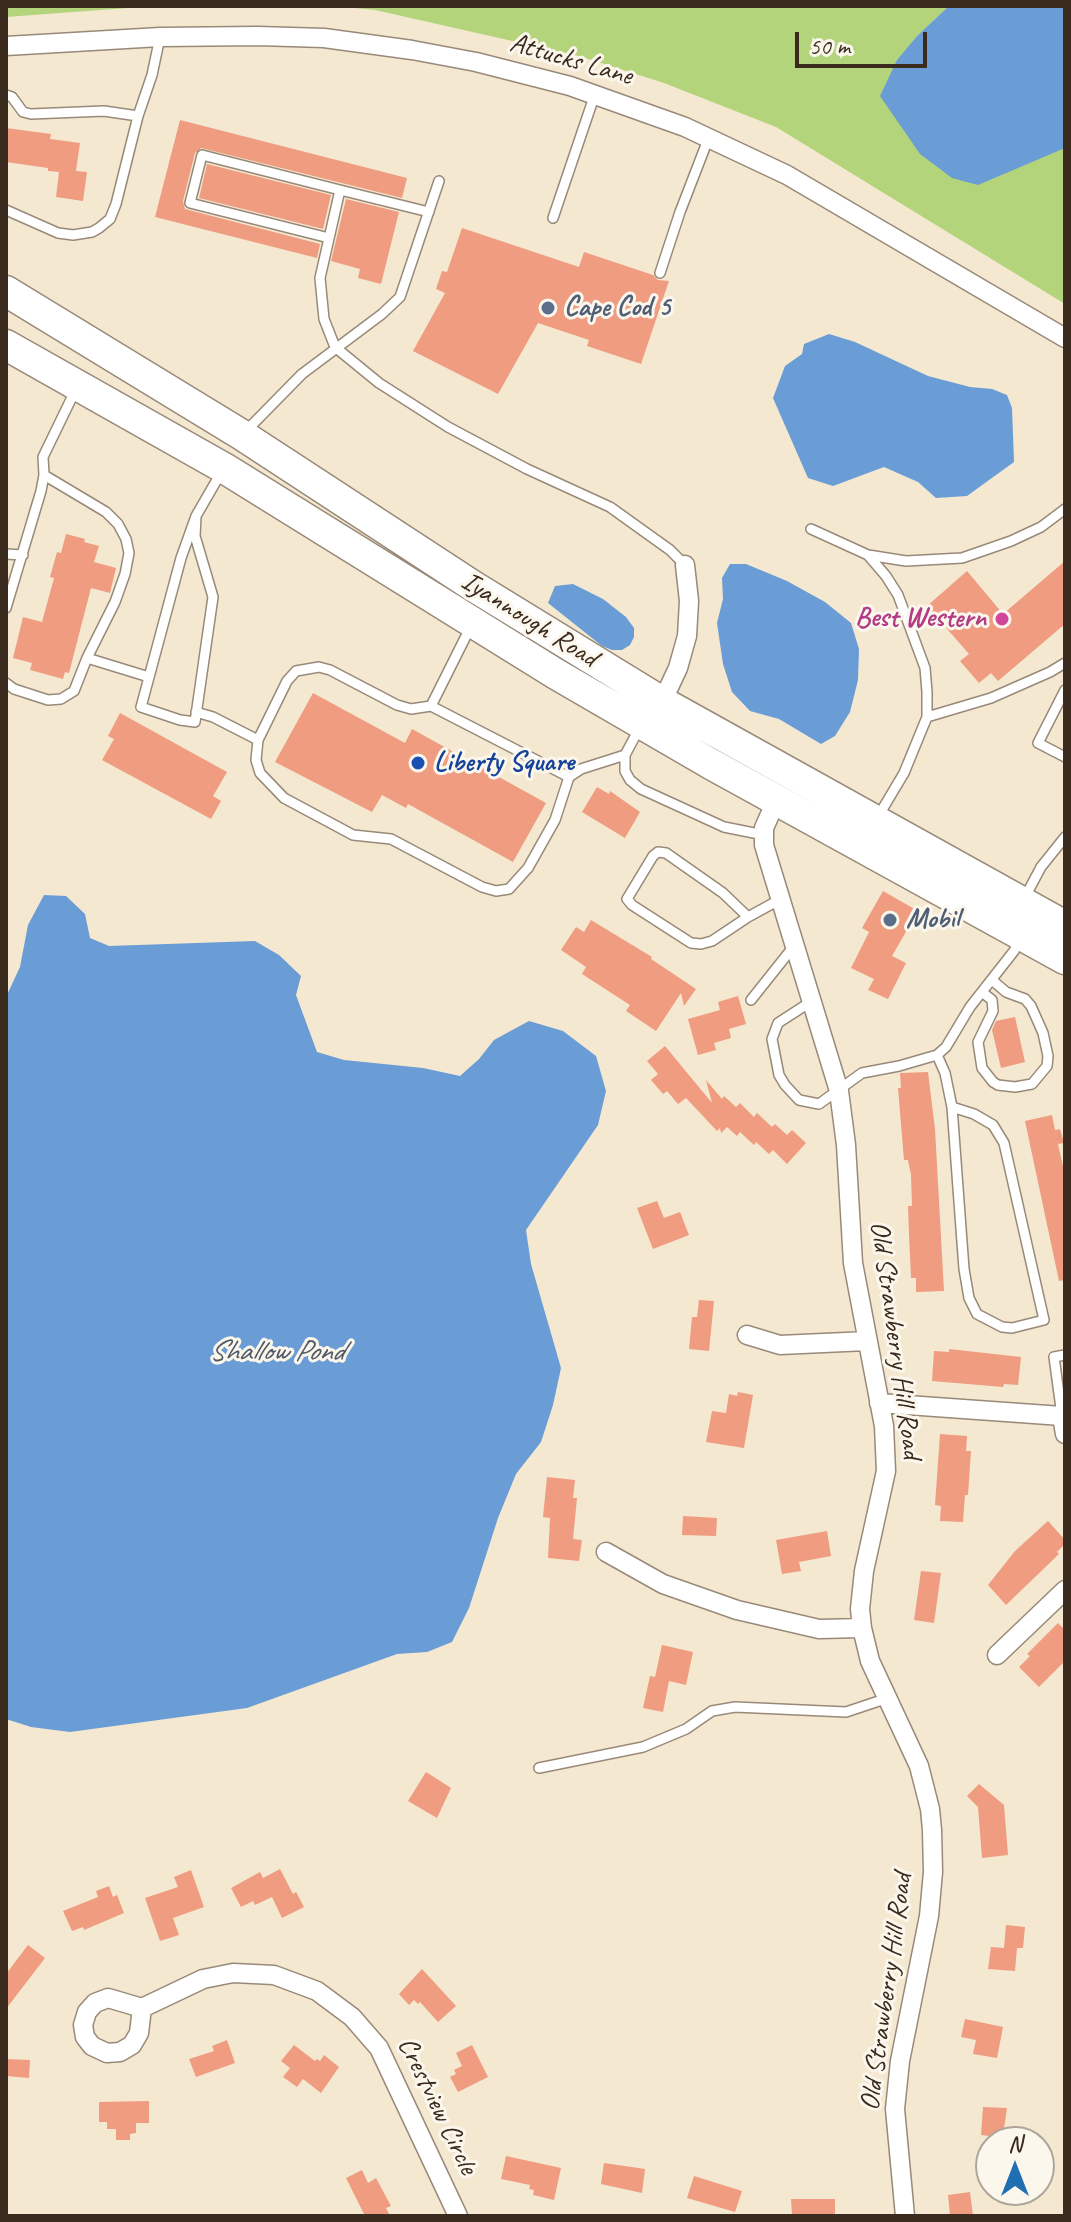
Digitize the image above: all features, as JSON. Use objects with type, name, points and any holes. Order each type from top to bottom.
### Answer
[{"type":"main road","name":"Iyannough Road","points":[[6,291],[242,435],[473,586],[776,801],[1065,959]]},
{"type":"main road","name":"Iyannough Road","points":[[6,345],[224,468],[473,622],[652,714],[875,822],[1065,926]]},
{"type":"street","name":"Attucks Lane","points":[[6,46],[160,37],[290,36],[378,44],[476,62],[595,94],[709,137],[828,197],[1065,338]]},
{"type":"street","points":[[652,714],[678,668],[687,636],[689,601],[685,565]]},
{"type":"street","points":[[764,835],[776,801]]},
{"type":"street","name":"Old Strawberry Hill Road","points":[[764,835],[767,859],[779,900],[839,1091],[846,1145],[853,1263],[884,1426],[886,1471],[864,1571],[860,1609],[862,1628],[870,1661],[910,1744],[926,1788],[933,1850],[929,1916],[897,2086],[896,2136],[905,2216]]},
{"type":"street","points":[[747,1335],[780,1345],[867,1341]]},
{"type":"street","points":[[879,1403],[1063,1425]]},
{"type":"street","points":[[606,1552],[663,1584],[737,1610],[819,1629],[862,1628]]},
{"type":"street","points":[[997,1655],[1065,1590]]},
{"type":"street","name":"Crestview Circle","points":[[142,2008],[203,1979],[233,1973],[274,1975],[317,1991],[352,2017],[379,2048],[458,2216]]},
{"type":"lane","points":[[6,210],[58,233],[73,235],[92,232],[110,219],[160,37]]},
{"type":"lane","points":[[553,218],[595,94]]},
{"type":"lane","points":[[6,95],[12,97],[23,112],[31,114],[104,111],[138,116]]},
{"type":"lane","points":[[660,273],[709,137]]},
{"type":"lane","points":[[329,238],[190,203],[202,155],[429,212]]},
{"type":"lane","points":[[242,435],[302,374],[400,297],[439,181]]},
{"type":"lane","points":[[340,190],[320,278],[324,319],[335,347],[379,383],[448,427],[515,463],[610,507],[670,550],[685,565]]},
{"type":"lane","points":[[6,608],[44,475],[43,457],[78,384]]},
{"type":"lane","points":[[196,516],[195,536],[213,597],[195,722],[141,707],[181,558],[196,516],[224,468]]},
{"type":"lane","points":[[6,683],[14,689],[48,700],[61,699],[74,691],[115,602],[129,553],[118,524],[106,512],[44,475]]},
{"type":"lane","points":[[811,529],[868,555],[906,561],[962,558],[1041,527],[1065,509]]},
{"type":"lane","points":[[6,554],[23,555]]},
{"type":"lane","points":[[868,555],[898,595],[913,631],[925,668],[927,717],[904,773],[875,822]]},
{"type":"lane","points":[[431,706],[473,622]]},
{"type":"lane","points":[[87,658],[149,677]]},
{"type":"lane","points":[[927,717],[991,698],[1065,663]]},
{"type":"lane","points":[[569,777],[431,706],[420,709],[397,705],[330,670],[306,668],[296,671],[287,681],[258,740],[256,760],[260,773],[271,788],[284,798],[353,835],[391,839],[482,887],[496,891],[509,889],[528,868],[555,820],[569,777],[581,769],[625,755]]},
{"type":"lane","points":[[1065,690],[1038,743],[1065,757]]},
{"type":"lane","points":[[196,712],[213,717],[258,740]]},
{"type":"lane","points":[[652,714],[625,755],[625,771],[630,780],[641,789],[724,827],[764,835]]},
{"type":"lane","points":[[1022,902],[1041,867],[1065,837]]},
{"type":"lane","points":[[748,917],[723,893],[666,853],[658,852],[653,856],[627,899],[691,943],[701,944],[712,941],[779,900]]},
{"type":"lane","points":[[812,1001],[786,1017],[774,1030],[775,1062],[785,1085],[799,1100],[819,1104],[862,1073],[937,1055],[946,1047],[982,992],[1014,951],[1021,936]]},
{"type":"lane","points":[[751,1000],[795,945]]},
{"type":"lane","points":[[982,992],[992,1000],[993,1011],[978,1042],[982,1068],[998,1085],[1015,1087],[1032,1084],[1047,1066],[1043,1033],[1025,999],[1006,992],[992,980]]},
{"type":"lane","points":[[937,1055],[945,1073],[952,1107],[965,1284],[972,1307],[984,1320],[1002,1327],[1012,1328],[1044,1320],[1004,1143],[993,1125],[974,1114],[952,1107]]},
{"type":"lane","points":[[1063,1425],[1054,1357],[1065,1355]]},
{"type":"lane","points":[[539,1768],[643,1747],[686,1729],[712,1711],[735,1707],[846,1712],[888,1698]]},
{"type":"green space","points":[[6,6],[155,6],[6,17]]},
{"type":"green space","points":[[334,6],[949,6],[918,35],[1065,120],[1065,304],[776,127],[664,83],[579,56],[375,10]]},
{"type":"water","points":[[949,6],[1065,6],[1065,148],[978,185],[952,178],[920,154],[880,96],[897,60]]},
{"type":"water","points":[[829,334],[855,342],[928,376],[1007,395],[1012,408],[1014,462],[967,496],[936,498],[918,482],[884,467],[833,486],[808,478],[773,398],[785,366],[802,354],[804,344]]},
{"type":"water","points":[[730,564],[746,564],[787,581],[825,602],[851,623],[859,649],[858,680],[850,712],[835,736],[821,744],[779,719],[750,711],[732,692],[723,664],[717,623],[723,599],[722,578]]},
{"type":"water","points":[[573,584],[603,599],[626,617],[634,628],[630,645],[622,650],[602,646],[548,603],[555,586]]},
{"type":"water","name":"Shallow Pond","points":[[44,895],[66,896],[85,914],[90,938],[109,946],[255,941],[279,955],[301,976],[296,995],[317,1052],[344,1060],[423,1068],[460,1076],[494,1040],[529,1021],[563,1031],[596,1056],[606,1091],[598,1125],[526,1230],[531,1264],[561,1368],[553,1405],[541,1442],[516,1474],[498,1518],[469,1608],[452,1642],[427,1652],[397,1654],[247,1708],[70,1732],[31,1727],[6,1719],[6,997],[20,967],[28,925]]},
{"type":"building","points":[[180,120],[407,178],[402,198],[201,148],[195,153],[183,201],[185,209],[320,244],[317,258],[155,217]]},
{"type":"building","points":[[6,128],[51,134],[50,139],[80,143],[76,171],[87,172],[83,201],[56,197],[59,172],[6,162]]},
{"type":"building","points":[[207,164],[331,195],[323,229],[199,198]]},
{"type":"building","points":[[346,199],[399,212],[381,284],[358,278],[360,269],[331,261]]},
{"type":"building","name":"Cape Cod 5","points":[[462,228],[579,267],[584,252],[653,275],[658,280],[669,281],[641,364],[587,346],[589,340],[538,323],[498,394],[413,351],[445,293],[436,289],[442,271],[447,272]]},
{"type":"building","points":[[66,534],[99,546],[94,562],[116,568],[110,593],[91,588],[69,673],[65,672],[63,679],[30,670],[32,663],[13,658],[23,617],[42,622],[54,578],[50,577]]},
{"type":"building","name":"Best Western","points":[[1065,561],[1065,624],[998,681],[991,673],[979,683],[960,661],[969,654],[927,606],[967,571],[1003,614]]},
{"type":"building","points":[[313,693],[405,743],[412,729],[546,803],[513,862],[408,804],[406,808],[382,795],[372,812],[275,762]]},
{"type":"building","points":[[120,713],[227,772],[213,796],[221,801],[211,819],[102,760],[114,739],[108,736]]},
{"type":"building","points":[[597,787],[609,794],[610,791],[640,812],[625,838],[582,812]]},
{"type":"building","points":[[883,891],[918,911],[892,956],[906,963],[888,999],[868,990],[874,979],[851,968],[869,932],[862,928]]},
{"type":"building","points":[[591,920],[652,957],[696,989],[684,1006],[681,993],[656,1031],[626,1011],[630,1005],[582,974],[586,967],[561,950],[576,927],[584,932]]},
{"type":"building","points":[[738,996],[746,1024],[729,1029],[731,1038],[714,1043],[716,1050],[698,1055],[688,1019],[720,1010],[718,1002]]},
{"type":"building","points":[[1015,1017],[1025,1062],[1001,1068],[992,1030],[996,1021]]},
{"type":"building","points":[[665,1046],[712,1103],[706,1080],[722,1099],[724,1096],[736,1107],[740,1103],[754,1117],[757,1113],[772,1127],[775,1124],[787,1135],[792,1130],[806,1143],[787,1164],[773,1150],[769,1154],[740,1132],[737,1136],[727,1127],[721,1133],[720,1128],[717,1131],[686,1098],[678,1104],[667,1091],[663,1094],[651,1080],[658,1074],[647,1061]]},
{"type":"building","points":[[928,1072],[935,1129],[944,1291],[916,1292],[916,1278],[911,1278],[909,1234],[911,1175],[908,1160],[904,1160],[898,1088],[901,1088],[900,1073]]},
{"type":"building","points":[[1052,1115],[1055,1130],[1060,1129],[1064,1143],[1058,1144],[1065,1175],[1065,1280],[1059,1281],[1025,1121]]},
{"type":"building","points":[[657,1201],[664,1218],[680,1212],[689,1235],[653,1249],[637,1208]]},
{"type":"building","points":[[699,1300],[714,1301],[709,1351],[689,1349],[692,1317],[697,1317]]},
{"type":"building","points":[[949,1349],[1021,1357],[1018,1385],[1004,1384],[1003,1387],[932,1381],[934,1351],[949,1352]]},
{"type":"building","points":[[738,1392],[753,1395],[744,1448],[706,1442],[712,1411],[726,1413],[729,1394],[737,1396]]},
{"type":"building","points":[[940,1434],[967,1436],[966,1451],[971,1451],[963,1522],[940,1521],[941,1506],[935,1505]]},
{"type":"building","points":[[547,1477],[575,1480],[573,1498],[577,1498],[573,1539],[582,1540],[579,1561],[548,1558],[550,1518],[543,1517]]},
{"type":"building","points":[[683,1516],[717,1518],[716,1536],[682,1535]]},
{"type":"building","points":[[1048,1521],[1065,1544],[1057,1552],[1059,1554],[1006,1605],[988,1585],[1015,1551]]},
{"type":"building","points":[[827,1531],[831,1556],[799,1562],[801,1571],[782,1574],[776,1540]]},
{"type":"building","points":[[921,1571],[941,1573],[934,1623],[914,1620]]},
{"type":"building","points":[[1058,1623],[1065,1630],[1065,1661],[1039,1687],[1019,1667],[1030,1656],[1027,1654]]},
{"type":"building","points":[[662,1645],[693,1652],[686,1685],[669,1681],[663,1712],[643,1708],[650,1676],[655,1677]]},
{"type":"building","points":[[426,1772],[451,1788],[437,1818],[408,1801]]},
{"type":"building","points":[[979,1784],[1004,1805],[1008,1855],[982,1858],[978,1807],[967,1796]]},
{"type":"building","points":[[280,1869],[304,1907],[282,1918],[272,1897],[241,1907],[231,1888],[260,1872],[263,1878]]},
{"type":"building","points":[[191,1870],[204,1907],[173,1918],[179,1935],[160,1941],[145,1898],[178,1887],[174,1877]]},
{"type":"building","points":[[109,1886],[113,1897],[117,1895],[124,1913],[84,1930],[83,1927],[72,1931],[63,1911],[98,1897],[96,1891]]},
{"type":"building","points":[[1006,1925],[1025,1927],[1023,1948],[1017,1948],[1015,1971],[988,1969],[991,1947],[1004,1948]]},
{"type":"building","points":[[28,1945],[45,1958],[6,2009],[6,1974]]},
{"type":"building","points":[[422,1969],[456,2006],[438,2022],[420,2002],[418,2004],[414,2000],[409,2005],[399,1994]]},
{"type":"building","points":[[965,2019],[1003,2027],[997,2058],[973,2054],[976,2040],[961,2037]]},
{"type":"building","points":[[227,2040],[235,2063],[196,2077],[189,2059],[214,2051],[212,2046]]},
{"type":"building","points":[[294,2045],[315,2061],[320,2061],[324,2055],[339,2067],[321,2093],[303,2079],[297,2087],[283,2077],[290,2068],[281,2061]]},
{"type":"building","points":[[472,2045],[488,2077],[458,2092],[450,2077],[456,2074],[454,2070],[462,2066],[456,2053]]},
{"type":"building","points":[[6,2059],[30,2060],[29,2078],[6,2076]]},
{"type":"building","points":[[149,2101],[149,2123],[136,2123],[136,2133],[130,2134],[130,2140],[116,2140],[116,2129],[107,2129],[107,2122],[99,2122],[99,2102]]},
{"type":"building","points":[[983,2107],[1007,2108],[1004,2126],[982,2126]]},
{"type":"building","points":[[506,2156],[561,2168],[554,2200],[533,2195],[530,2185],[501,2179]]},
{"type":"building","points":[[604,2163],[645,2169],[642,2193],[601,2184]]},
{"type":"building","points":[[362,2170],[368,2183],[376,2178],[391,2206],[386,2208],[390,2216],[365,2216],[346,2178]]},
{"type":"building","points":[[694,2176],[742,2191],[735,2212],[687,2198]]},
{"type":"building","points":[[970,2192],[973,2216],[950,2216],[948,2195]]},
{"type":"building","points":[[791,2199],[835,2199],[835,2216],[792,2216]]},
{"type":"place","name":"Cape Cod 5","points":[[548,308]]},
{"type":"place","name":"Best Western","points":[[1002,619]]},
{"type":"place","name":"Liberty Square","points":[[418,763]]},
{"type":"place","name":"Mobil","points":[[890,920]]}]
